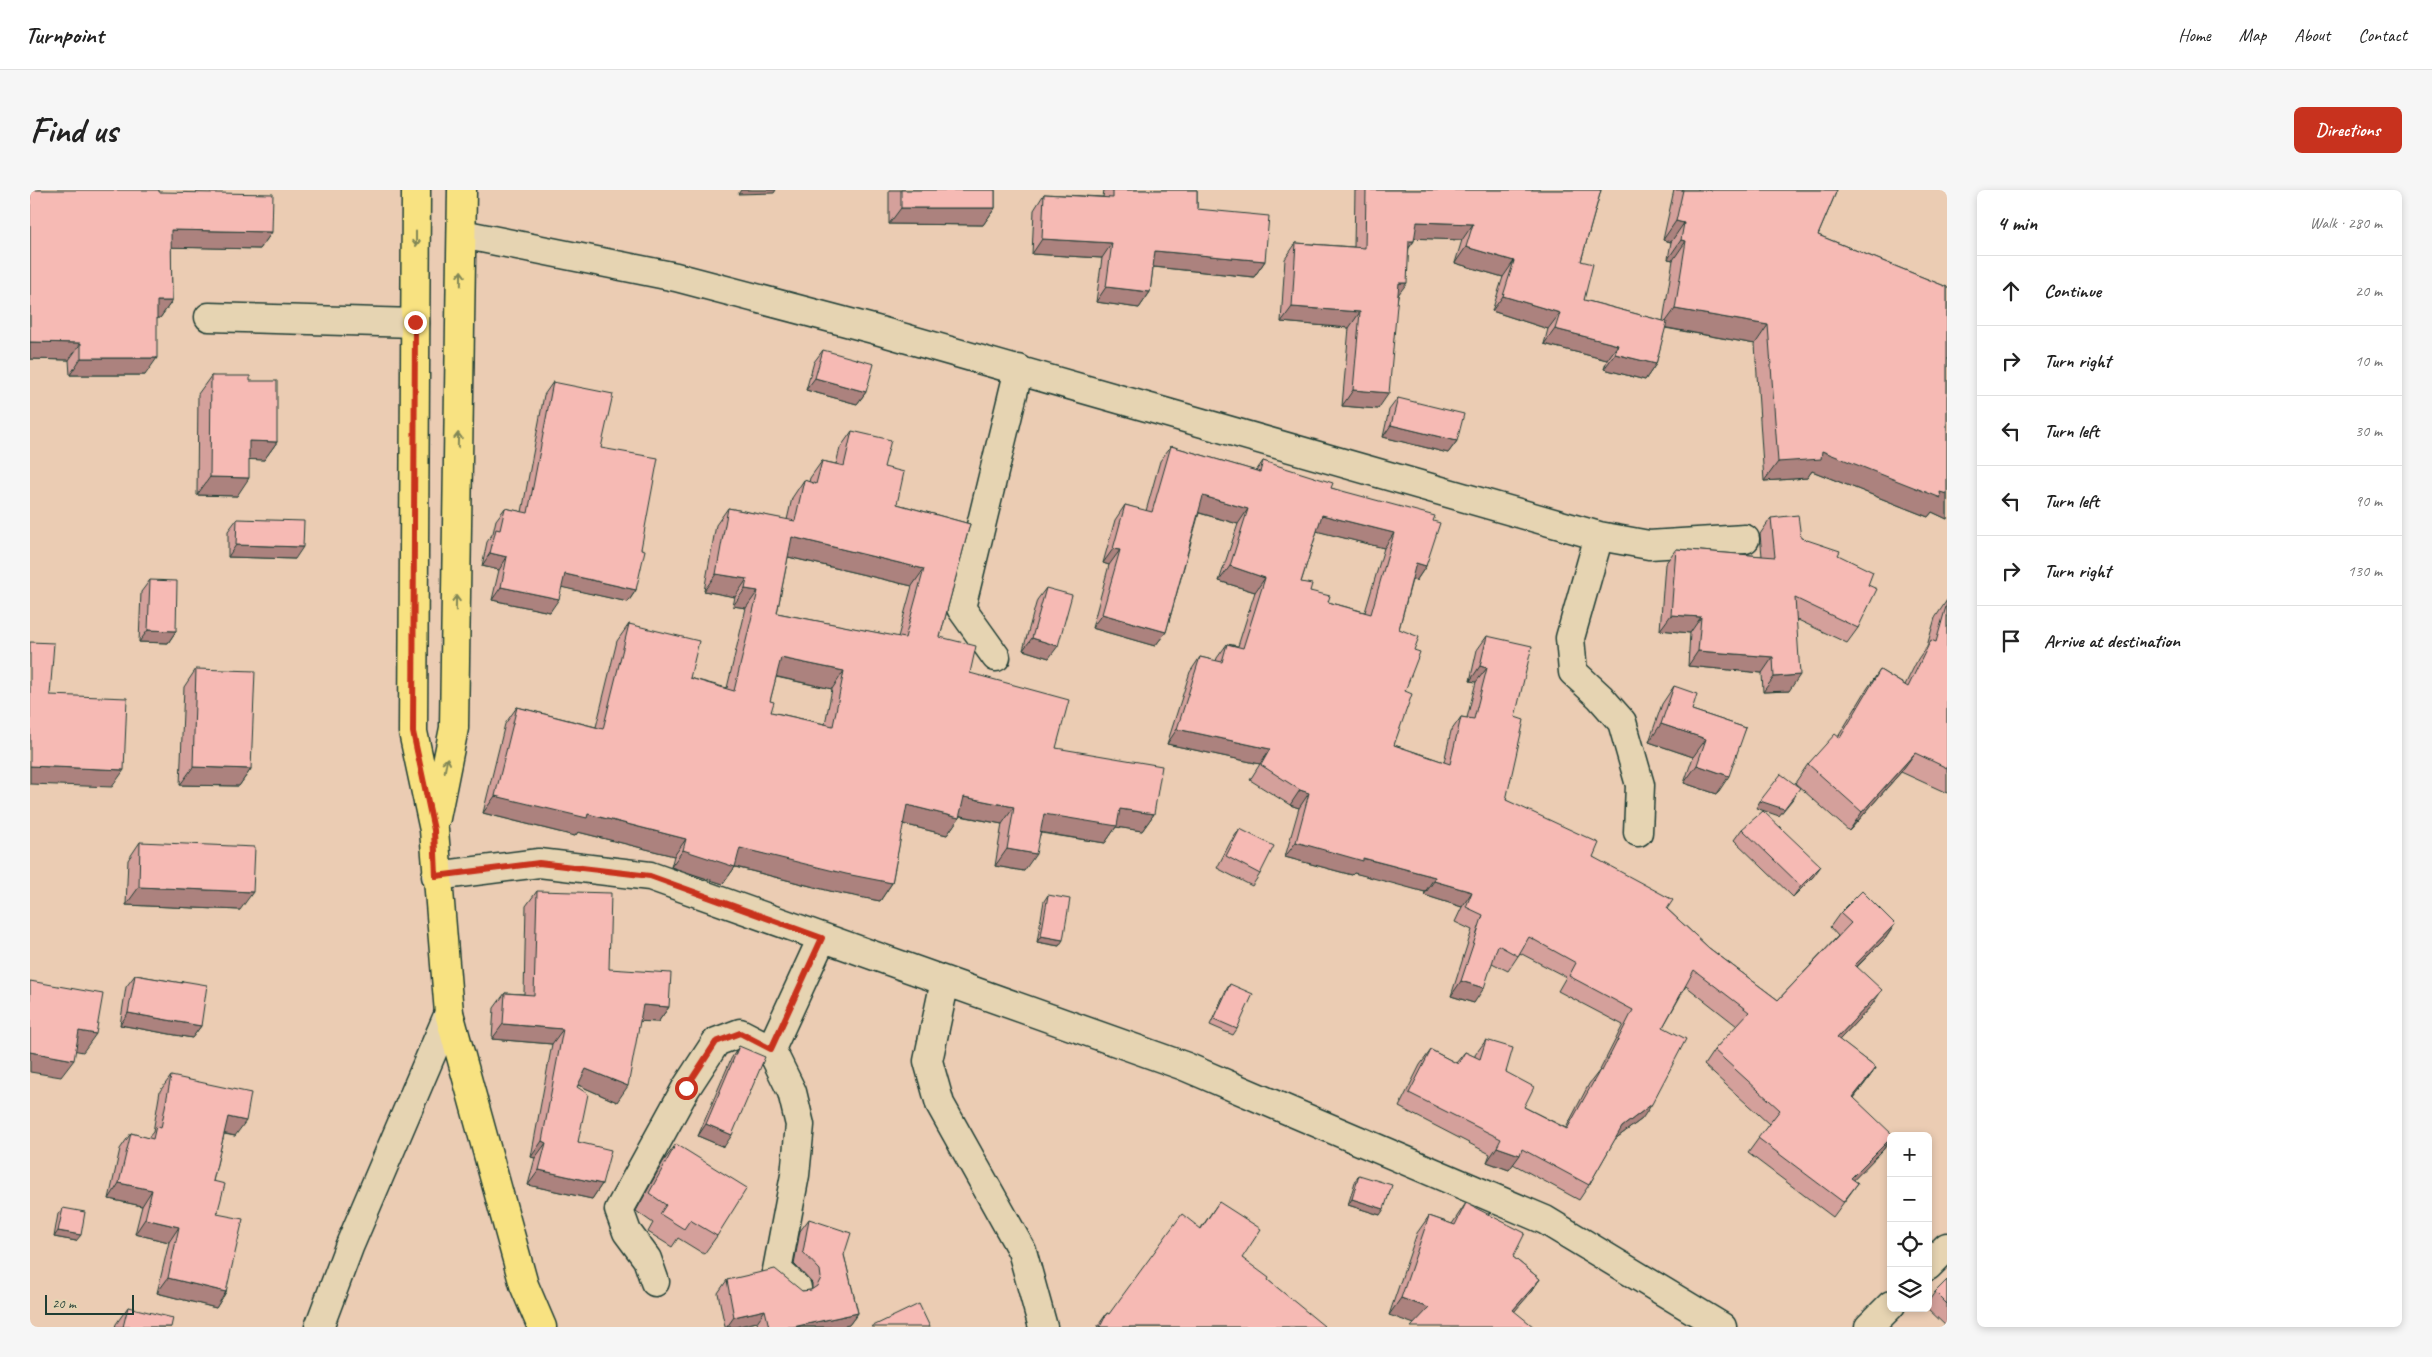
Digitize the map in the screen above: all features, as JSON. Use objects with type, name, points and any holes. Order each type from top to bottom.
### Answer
[{"type":"main road","points":[[416,190],[413,732],[434,830],[436,876],[449,1013],[524,1285],[542,1327]]},
{"type":"main road","points":[[434,830],[454,728],[462,190]]},
{"type":"street","points":[[462,234],[676,277],[1019,369],[1599,536],[1649,545],[1745,539]]},
{"type":"street","points":[[209,317],[415,322]]},
{"type":"street","points":[[996,657],[961,608],[1019,369]]},
{"type":"street","points":[[1599,536],[1570,638],[1573,672],[1600,697],[1622,722],[1640,785],[1638,832]]},
{"type":"street","points":[[436,876],[539,863],[650,876],[1184,1066],[1545,1220],[1722,1327]]},
{"type":"street","points":[[771,1049],[822,938]]},
{"type":"street","points":[[945,981],[928,1060],[940,1104],[1022,1251],[1043,1327]]},
{"type":"street","points":[[320,1327],[349,1247],[449,1013]]},
{"type":"street","points":[[656,1282],[648,1259],[627,1232],[619,1210],[686,1088],[716,1042],[740,1033],[771,1049],[792,1092],[800,1125],[795,1175],[777,1270],[797,1288]]},
{"type":"street","points":[[1932,1262],[1947,1247]]},
{"type":"street","points":[[1869,1327],[1887,1309]]},
{"type":"building","points":[[30,190],[159,190],[159,192],[273,194],[272,232],[171,230],[172,301],[157,301],[157,358],[81,358],[81,343],[30,342]]},
{"type":"building","points":[[901,190],[995,190],[995,208],[901,208]]},
{"type":"building","points":[[1113,190],[1197,190],[1197,209],[1269,216],[1265,261],[1155,251],[1150,292],[1106,287],[1112,243],[1042,239],[1044,194],[1113,198]]},
{"type":"building","points":[[1366,190],[1601,190],[1581,261],[1593,264],[1584,300],[1667,322],[1656,364],[1615,354],[1618,345],[1555,329],[1560,313],[1503,296],[1514,261],[1466,247],[1473,224],[1417,222],[1414,241],[1409,241],[1407,283],[1399,283],[1389,393],[1353,390],[1360,312],[1292,307],[1296,243],[1365,248]]},
{"type":"building","points":[[1683,190],[1837,190],[1818,235],[1947,287],[1947,494],[1940,492],[1941,498],[1822,451],[1821,459],[1778,462],[1768,325],[1675,309],[1686,241],[1681,240],[1684,223],[1676,221]]},
{"type":"building","points":[[823,350],[874,364],[866,392],[815,378]]},
{"type":"building","points":[[211,376],[250,376],[250,381],[277,381],[277,442],[249,441],[249,478],[210,477]]},
{"type":"building","points":[[553,382],[613,394],[601,448],[658,458],[641,549],[645,550],[636,590],[565,574],[559,599],[501,587],[507,557],[490,553],[496,529],[500,530],[505,508],[528,513]]},
{"type":"building","points":[[1398,398],[1464,414],[1457,441],[1391,425]]},
{"type":"building","points":[[852,431],[891,440],[884,467],[904,472],[897,504],[970,524],[940,637],[976,646],[970,673],[1069,700],[1056,748],[1162,766],[1154,814],[1120,809],[1117,826],[1044,814],[1036,854],[1007,849],[1014,807],[964,797],[959,818],[907,805],[892,883],[846,874],[740,848],[735,867],[683,850],[686,839],[588,814],[587,818],[495,796],[517,707],[603,729],[629,624],[699,641],[690,678],[734,691],[758,591],[745,589],[747,579],[716,574],[728,508],[795,521],[804,480],[816,484],[822,461],[844,466]],"holes":[[[792,537],[924,569],[905,638],[777,613]],[[781,658],[844,671],[833,726],[771,712],[774,702],[770,701]]]},
{"type":"building","points":[[1171,446],[1260,472],[1263,461],[1333,483],[1331,488],[1435,516],[1433,521],[1440,523],[1426,566],[1416,563],[1399,629],[1419,637],[1414,650],[1420,652],[1405,691],[1412,694],[1394,745],[1450,764],[1461,717],[1474,719],[1487,668],[1480,666],[1487,636],[1532,646],[1515,717],[1524,720],[1506,800],[1599,843],[1593,857],[1673,900],[1667,909],[1709,948],[1778,1000],[1851,923],[1840,913],[1862,891],[1895,924],[1855,965],[1882,990],[1837,1038],[1876,1068],[1853,1097],[1890,1132],[1887,1132],[1887,1142],[1851,1178],[1858,1183],[1843,1202],[1758,1138],[1780,1110],[1714,1050],[1749,1012],[1694,970],[1663,1027],[1686,1039],[1652,1104],[1622,1127],[1589,1185],[1522,1149],[1520,1155],[1497,1147],[1501,1139],[1409,1093],[1431,1050],[1458,1064],[1465,1052],[1480,1059],[1486,1040],[1513,1048],[1506,1072],[1534,1087],[1524,1107],[1567,1129],[1600,1070],[1602,1071],[1633,1010],[1569,976],[1576,963],[1529,937],[1518,956],[1498,945],[1484,988],[1461,981],[1483,915],[1466,907],[1472,892],[1434,881],[1435,877],[1363,858],[1363,861],[1296,842],[1309,793],[1300,790],[1261,765],[1270,749],[1177,729],[1200,657],[1222,662],[1227,644],[1243,648],[1265,578],[1230,566],[1248,509],[1203,496],[1166,632],[1102,614],[1120,550],[1113,549],[1125,505],[1152,512]],"holes":[[[1322,515],[1394,533],[1371,614],[1328,602],[1330,596],[1310,591],[1312,584],[1301,582]]]},
{"type":"building","points":[[1798,515],[1801,538],[1840,551],[1838,555],[1873,572],[1868,585],[1877,589],[1858,628],[1795,598],[1800,675],[1774,677],[1773,657],[1698,651],[1701,617],[1671,615],[1676,549],[1775,557],[1771,518]]},
{"type":"building","points":[[237,519],[304,521],[303,547],[236,545]]},
{"type":"building","points":[[150,580],[177,581],[176,631],[148,630]]},
{"type":"building","points":[[1046,588],[1072,595],[1058,646],[1032,638]]},
{"type":"building","points":[[1947,603],[1947,768],[1915,753],[1862,812],[1808,764],[1835,734],[1840,738],[1880,670],[1908,687],[1931,640],[1936,642]]},
{"type":"building","points":[[30,642],[54,643],[50,695],[127,698],[124,770],[30,766]]},
{"type":"building","points":[[196,669],[255,671],[251,769],[193,767]]},
{"type":"building","points":[[1674,686],[1697,694],[1692,710],[1746,728],[1729,776],[1697,765],[1706,739],[1661,724]]},
{"type":"building","points":[[1781,774],[1800,788],[1784,809],[1760,801]]},
{"type":"building","points":[[1763,811],[1821,866],[1801,886],[1742,829]]},
{"type":"building","points":[[1240,829],[1274,846],[1260,874],[1226,856]]},
{"type":"building","points":[[140,842],[255,847],[253,892],[139,887]]},
{"type":"building","points":[[537,891],[611,893],[609,969],[671,973],[669,1007],[643,1005],[628,1086],[586,1069],[577,1087],[588,1094],[578,1142],[611,1150],[602,1184],[539,1170],[546,1143],[542,1141],[563,1029],[503,1024],[505,993],[534,995]]},
{"type":"building","points":[[1048,895],[1070,899],[1063,940],[1041,936]]},
{"type":"building","points":[[135,975],[207,985],[201,1026],[128,1013]]},
{"type":"building","points":[[30,981],[103,994],[96,1034],[79,1031],[74,1060],[30,1052]]},
{"type":"building","points":[[1230,984],[1253,994],[1237,1029],[1214,1019]]},
{"type":"building","points":[[739,1046],[765,1057],[732,1135],[706,1124]]},
{"type":"building","points":[[171,1076],[251,1093],[246,1121],[228,1117],[213,1181],[225,1184],[217,1214],[243,1219],[226,1292],[168,1278],[179,1227],[145,1219],[152,1190],[119,1183],[131,1133],[153,1139],[156,1126],[161,1128]]},
{"type":"building","points":[[676,1144],[747,1188],[717,1236],[690,1220],[684,1229],[660,1214],[666,1205],[649,1193]]},
{"type":"building","points":[[1359,1175],[1392,1185],[1384,1209],[1352,1199]]},
{"type":"building","points":[[1219,1202],[1261,1229],[1242,1258],[1269,1278],[1268,1280],[1324,1326],[1100,1327],[1107,1313],[1109,1314],[1182,1214],[1201,1229]]},
{"type":"building","points":[[1466,1203],[1525,1233],[1513,1257],[1540,1279],[1513,1310],[1534,1327],[1411,1327],[1429,1308],[1401,1298],[1429,1216],[1455,1225]]},
{"type":"building","points":[[63,1208],[85,1212],[81,1235],[58,1231]]},
{"type":"building","points":[[809,1219],[851,1233],[844,1255],[858,1313],[793,1327],[769,1327],[765,1310],[734,1317],[727,1280],[775,1269],[802,1291],[811,1290],[817,1286],[821,1278],[820,1270],[803,1252]]},
{"type":"building","points":[[1947,1280],[1947,1304],[1935,1292]]},
{"type":"building","points":[[919,1304],[930,1327],[871,1327]]},
{"type":"building","points":[[128,1307],[173,1318],[171,1327],[123,1327]]},
{"type":"route","points":[[415,322],[413,732],[434,830],[436,876],[539,863],[650,876],[822,938],[771,1049],[740,1033],[716,1042],[686,1088]]}]
